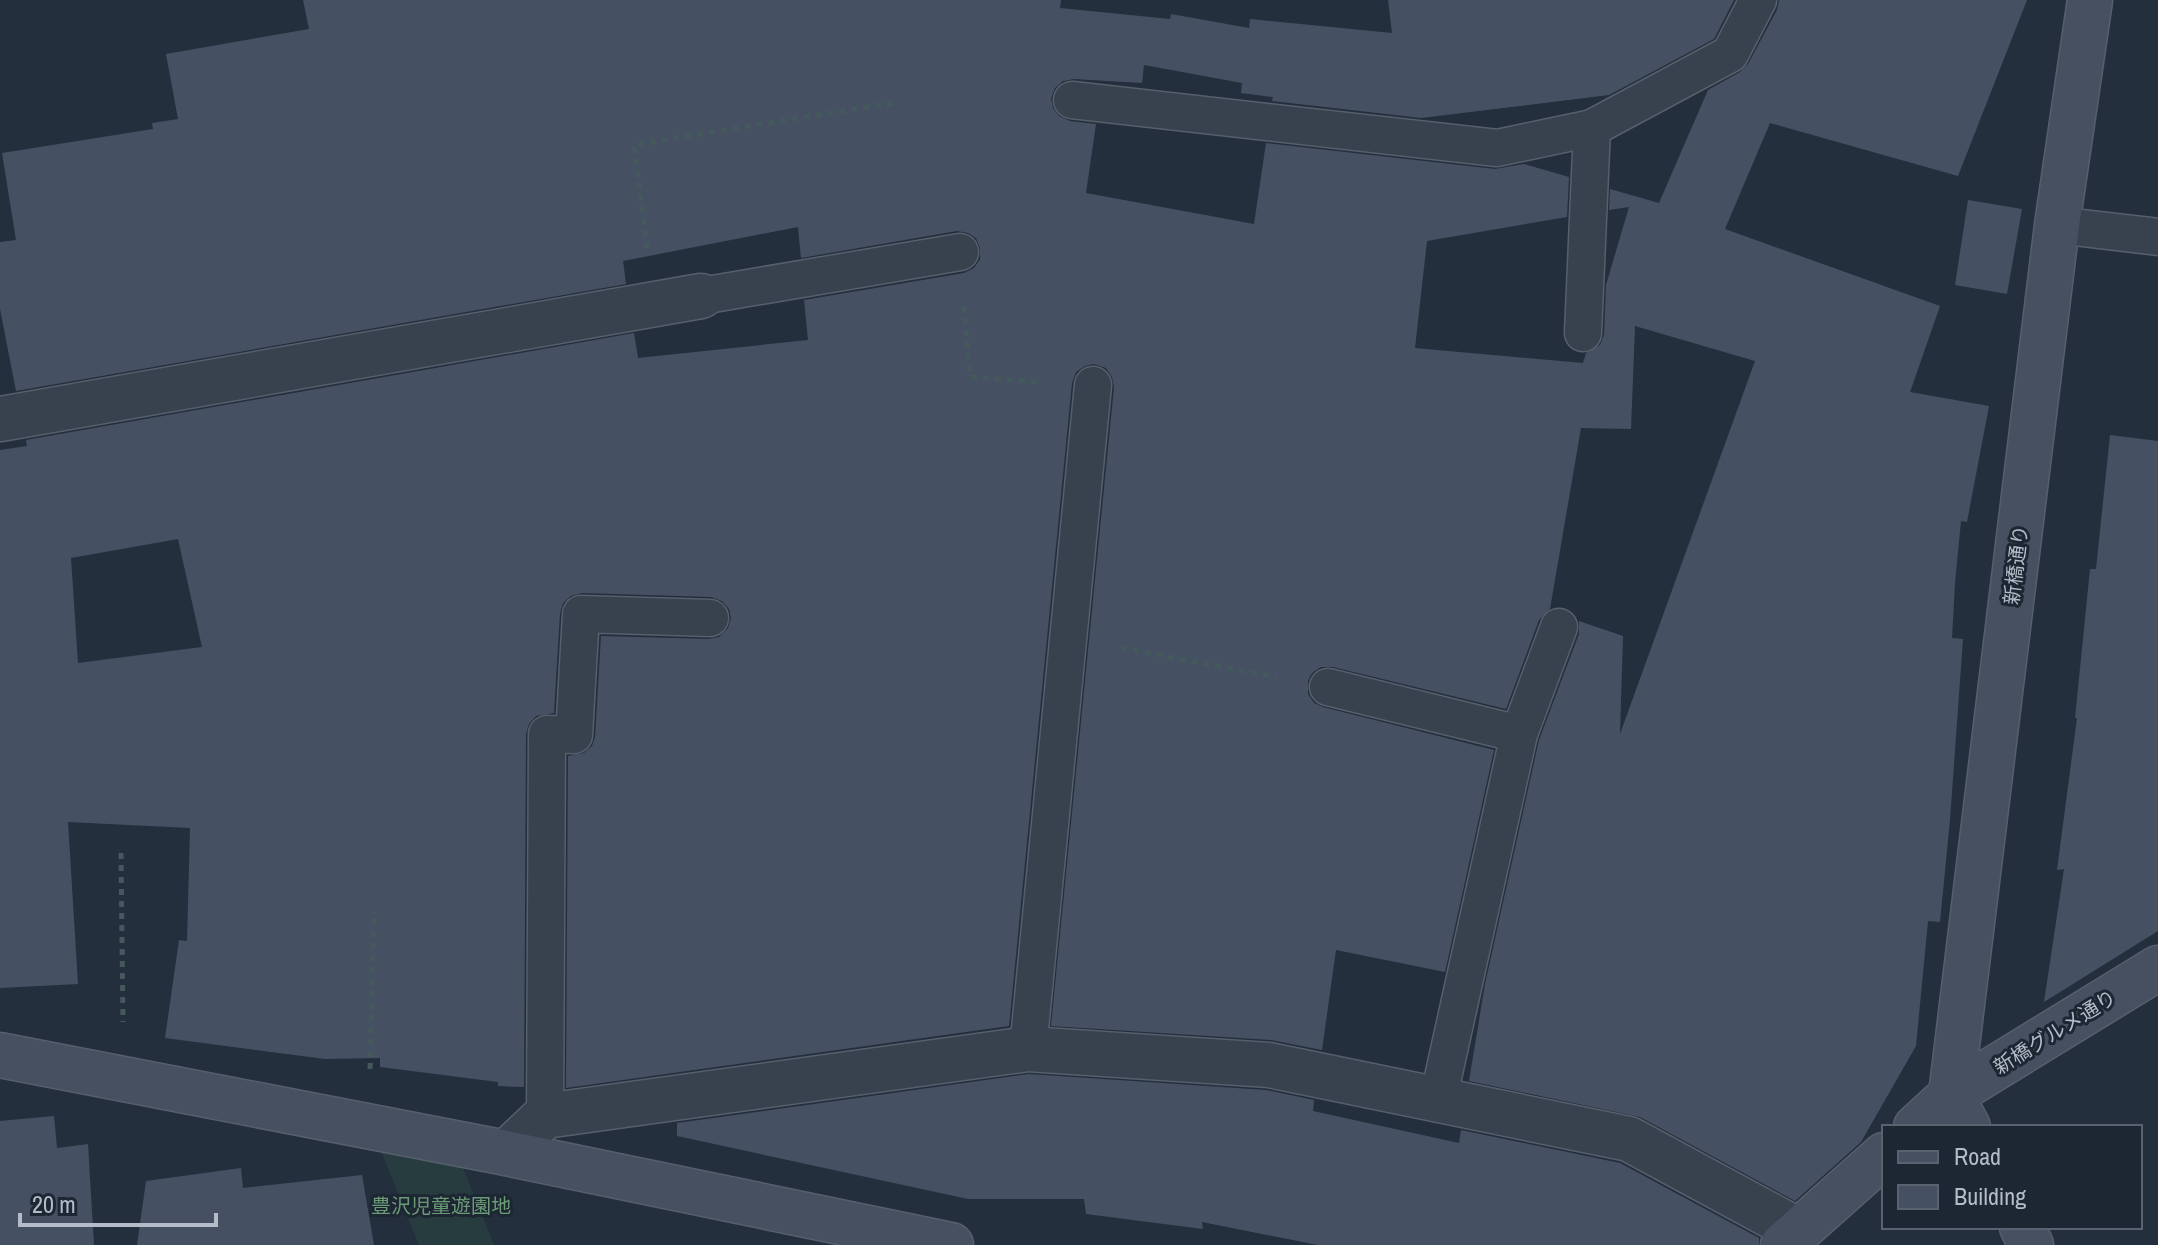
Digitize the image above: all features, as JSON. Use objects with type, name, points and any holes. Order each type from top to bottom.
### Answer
[{"type":"street","name":"新橋通り","points":[[1960,1111],[2057,225],[2090,0]]},
{"type":"street","points":[[0,419],[701,296]]},
{"type":"street","name":"新橋グルメ通り","points":[[1922,1125],[1960,1111],[2158,968]]},
{"type":"street","points":[[506,1153],[545,1116],[1028,1049],[1269,1065],[1629,1139],[1791,1238],[1882,1157]]},
{"type":"street","points":[[0,1055],[506,1153],[951,1245]]},
{"type":"lane","points":[[1072,100],[1497,148],[1592,128],[1730,54],[1758,0]]},
{"type":"lane","points":[[1583,333],[1592,128]]},
{"type":"lane","points":[[2057,225],[2158,237]]},
{"type":"lane","points":[[701,296],[960,252]]},
{"type":"lane","points":[[1028,1049],[1093,385]]},
{"type":"lane","points":[[545,1116],[547,734],[574,735],[581,614],[710,618]]},
{"type":"lane","points":[[1438,1100],[1519,734],[1559,627]]},
{"type":"lane","points":[[1328,687],[1519,734]]},
{"type":"path","points":[[654,305],[634,145],[897,102]]},
{"type":"path","points":[[960,252],[970,377],[1093,385]]},
{"type":"path","points":[[1069,638],[1328,687]]},
{"type":"path","points":[[121,853],[123,1079]]},
{"type":"path","points":[[369,1126],[374,912]]},
{"type":"green space","name":"豊沢児童遊園地","points":[[379,1146],[463,1168],[494,1245],[419,1245]]},
{"type":"building","points":[[303,0],[1061,0],[1060,8],[1170,19],[1171,14],[1249,28],[1250,19],[1392,33],[1388,0],[1734,0],[1714,39],[1609,95],[1421,118],[1272,101],[1273,97],[1241,93],[1242,83],[1144,65],[1142,83],[1074,79],[1063,81],[1055,88],[1051,98],[1059,116],[1070,121],[1096,124],[1086,193],[1254,224],[1266,143],[1495,169],[1524,164],[1569,177],[1567,217],[1427,241],[1415,348],[1583,363],[1586,353],[1600,345],[1604,335],[1606,285],[1629,207],[1609,210],[1610,189],[1659,203],[1708,90],[1748,64],[1777,10],[1779,0],[2027,0],[1958,176],[1770,123],[1725,229],[1940,306],[1910,392],[1989,406],[1967,522],[1961,521],[1955,583],[1952,638],[1963,639],[1940,922],[1928,921],[1916,1046],[1861,1142],[1795,1201],[1640,1117],[1469,1081],[1485,984],[1539,740],[1579,634],[1579,621],[1623,636],[1620,734],[1755,361],[1635,326],[1631,429],[1581,428],[1550,609],[1539,620],[1506,709],[1333,667],[1321,667],[1312,673],[1308,681],[1308,694],[1314,703],[1323,707],[1494,750],[1445,972],[1336,950],[1322,1050],[1271,1040],[1051,1026],[1114,387],[1106,368],[1094,364],[1076,372],[1072,383],[1009,1026],[566,1088],[568,756],[584,753],[592,746],[595,737],[601,636],[719,637],[728,628],[731,618],[729,609],[722,601],[711,597],[582,593],[571,596],[563,603],[554,713],[536,716],[526,734],[524,1087],[498,1086],[498,1082],[380,1067],[380,1058],[325,1059],[165,1038],[179,940],[187,941],[190,828],[68,822],[78,984],[0,988],[0,450],[27,446],[26,440],[634,333],[638,358],[808,340],[804,300],[964,273],[974,268],[980,259],[976,238],[957,231],[801,258],[798,227],[623,261],[626,284],[16,391],[0,309],[0,242],[16,240],[2,153],[153,129],[152,123],[178,119],[166,54],[309,29]],"holes":[[[178,539],[202,647],[78,663],[71,558]]]},
{"type":"building","points":[[1968,200],[2022,209],[2007,294],[1955,285]]},
{"type":"building","points":[[2110,435],[2158,441],[2158,931],[2044,1002],[2064,869],[2057,870],[2077,718],[2090,569],[2096,569]]},
{"type":"building","points":[[1029,1074],[1266,1090],[1314,1100],[1313,1111],[1459,1143],[1461,1130],[1620,1163],[1759,1238],[1759,1245],[1318,1245],[1202,1222],[1203,1229],[1086,1214],[1084,1199],[968,1199],[677,1136],[677,1123]]},
{"type":"building","points":[[54,1116],[57,1148],[88,1144],[94,1245],[0,1245],[0,1121]]},
{"type":"building","points":[[241,1168],[243,1188],[362,1175],[374,1245],[137,1245],[146,1181]]}]
